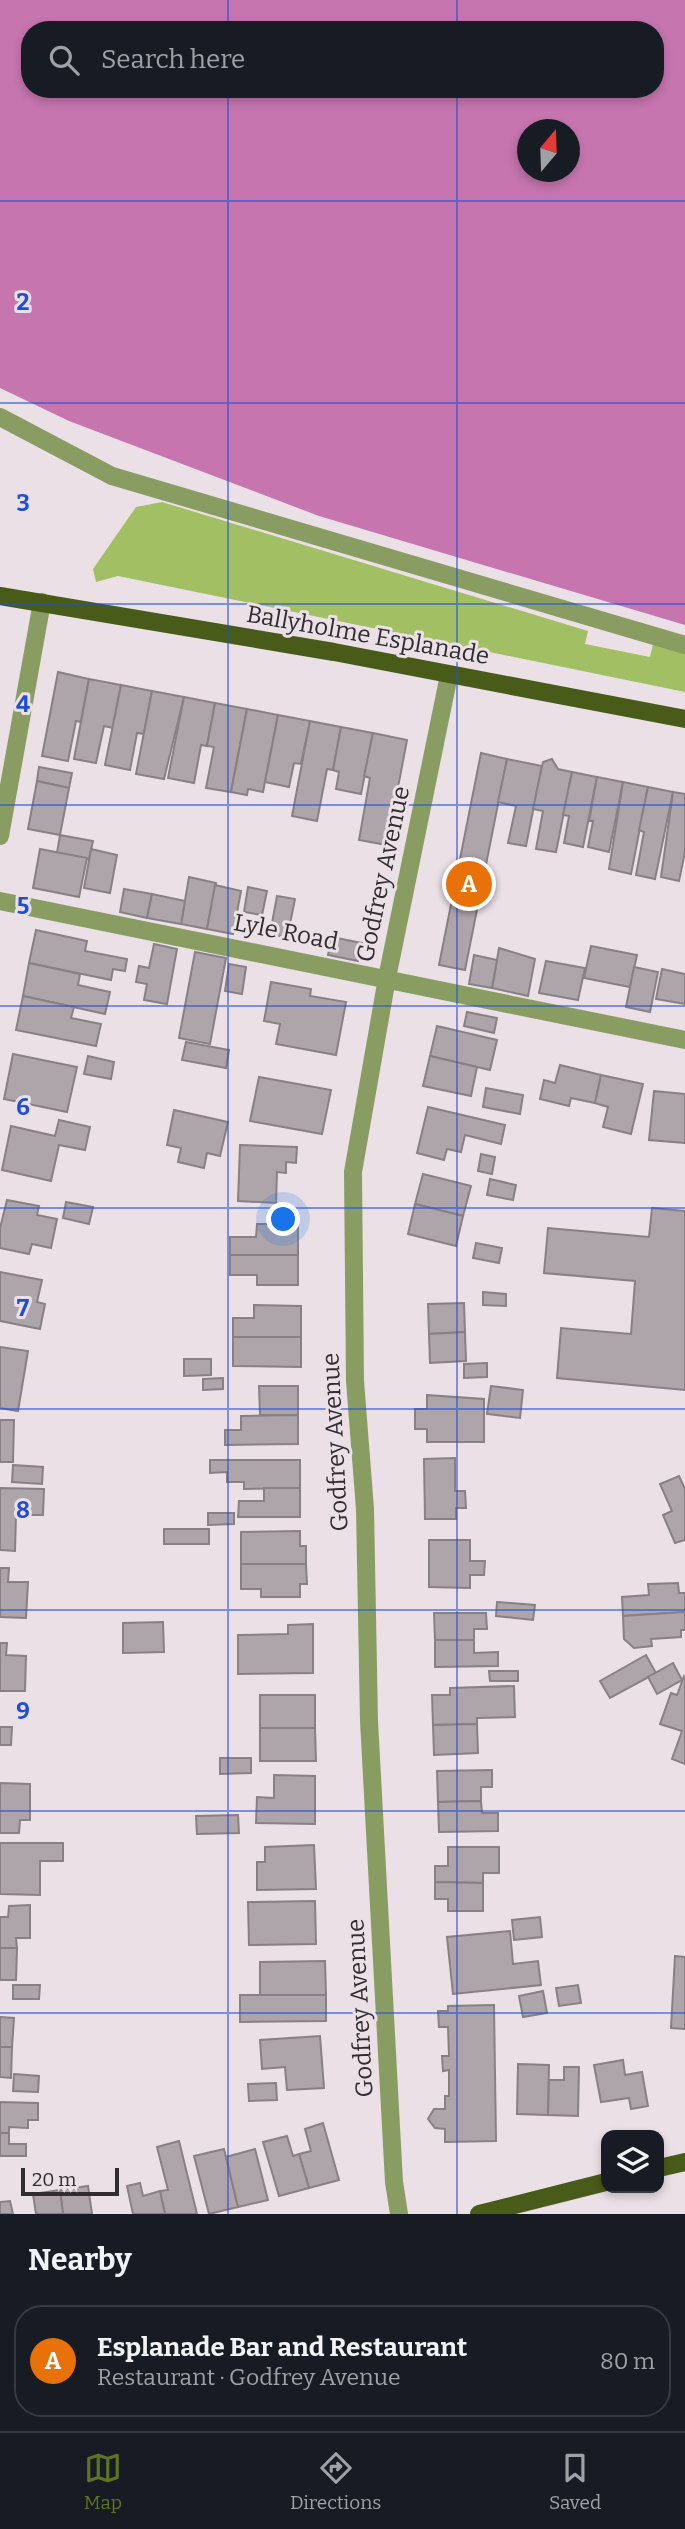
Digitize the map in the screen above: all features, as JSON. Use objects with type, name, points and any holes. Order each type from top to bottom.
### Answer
[{"type":"main road","name":"Ballyholme Esplanade","points":[[0,596],[685,719]]},
{"type":"main road","points":[[664,2167],[685,2162]]},
{"type":"main road","points":[[479,2214],[601,2183]]},
{"type":"street","points":[[0,417],[122,480],[685,645]]},
{"type":"street","points":[[0,836],[42,602]]},
{"type":"street","name":"Godfrey Avenue","points":[[399,2214],[393,2168],[371,1749],[365,1509],[354,1367],[353,1172],[387,978],[449,675]]},
{"type":"street","name":"Lyle Road","points":[[0,901],[685,1040]]},
{"type":"green space","points":[[162,502],[588,631],[585,644],[650,657],[653,644],[685,653],[685,692],[118,576],[96,582],[93,569],[136,507]]},
{"type":"shaded area","points":[[0,0],[685,0],[685,625],[319,516],[69,421],[0,388]]},
{"type":"building","points":[[58,672],[89,679],[81,722],[76,721],[68,761],[42,756]]},
{"type":"building","points":[[89,679],[121,685],[113,728],[104,726],[96,763],[74,759]]},
{"type":"building","points":[[121,685],[152,691],[144,734],[137,733],[130,770],[105,765]]},
{"type":"building","points":[[152,691],[184,697],[164,779],[136,774]]},
{"type":"building","points":[[184,697],[215,703],[207,746],[201,745],[194,783],[168,778]]},
{"type":"building","points":[[215,703],[247,709],[231,792],[206,788],[214,747],[207,746]]},
{"type":"building","points":[[247,709],[278,715],[263,792],[248,789],[247,795],[231,792]]},
{"type":"building","points":[[278,715],[310,721],[301,764],[294,763],[289,787],[265,782]]},
{"type":"building","points":[[310,721],[341,727],[333,770],[327,769],[317,821],[292,816]]},
{"type":"building","points":[[341,727],[373,733],[361,794],[336,789],[339,772],[333,770]]},
{"type":"building","points":[[373,733],[407,740],[387,845],[359,840],[370,778],[364,776]]},
{"type":"building","points":[[481,753],[507,759],[465,970],[439,965]]},
{"type":"building","points":[[507,759],[542,766],[526,846],[508,843],[516,806],[498,802]]},
{"type":"building","points":[[552,759],[558,769],[572,772],[556,852],[536,849],[543,811],[533,809],[543,762]]},
{"type":"building","points":[[39,767],[72,773],[69,788],[37,781]]},
{"type":"building","points":[[572,772],[597,777],[583,847],[564,843],[569,816],[563,815]]},
{"type":"building","points":[[597,777],[623,782],[609,852],[588,847],[593,821],[589,821]]},
{"type":"building","points":[[37,781],[69,788],[60,835],[28,829]]},
{"type":"building","points":[[623,782],[648,787],[631,874],[609,869]]},
{"type":"building","points":[[648,787],[673,792],[655,879],[636,875],[644,832],[639,830]]},
{"type":"building","points":[[673,792],[685,794],[685,852],[679,881],[661,877]]},
{"type":"building","points":[[60,835],[93,841],[89,859],[57,853]]},
{"type":"building","points":[[40,849],[87,858],[79,897],[33,888]]},
{"type":"building","points":[[91,849],[117,855],[110,893],[84,888]]},
{"type":"building","points":[[189,877],[216,883],[207,929],[181,924]]},
{"type":"building","points":[[215,885],[241,891],[233,934],[207,929]]},
{"type":"building","points":[[248,887],[267,891],[262,915],[244,912]]},
{"type":"building","points":[[124,889],[152,894],[147,918],[120,912]]},
{"type":"building","points":[[152,894],[185,901],[181,924],[147,918]]},
{"type":"building","points":[[277,896],[295,899],[287,938],[270,934]]},
{"type":"building","points":[[36,930],[87,941],[85,951],[127,959],[125,971],[113,969],[111,980],[29,963]]},
{"type":"building","points":[[332,937],[362,943],[358,961],[328,955]]},
{"type":"building","points":[[154,944],[177,949],[167,1004],[144,1000],[147,984],[136,982],[139,966],[149,968]]},
{"type":"building","points":[[591,946],[637,955],[630,987],[584,978]]},
{"type":"building","points":[[499,948],[535,959],[528,996],[492,988]]},
{"type":"building","points":[[195,952],[226,958],[210,1044],[179,1038]]},
{"type":"building","points":[[474,955],[497,960],[492,988],[469,984]]},
{"type":"building","points":[[546,961],[585,968],[578,1000],[539,993]]},
{"type":"building","points":[[29,963],[80,974],[78,985],[110,992],[105,1014],[23,996]]},
{"type":"building","points":[[229,964],[246,967],[242,994],[225,991]]},
{"type":"building","points":[[634,967],[658,972],[650,1012],[626,1007]]},
{"type":"building","points":[[662,969],[685,974],[685,1004],[656,999]]},
{"type":"building","points":[[271,982],[311,989],[310,996],[346,1002],[336,1055],[276,1044],[280,1024],[264,1021]]},
{"type":"building","points":[[23,996],[74,1007],[71,1018],[101,1024],[96,1046],[16,1030]]},
{"type":"building","points":[[467,1012],[497,1018],[494,1033],[464,1026]]},
{"type":"building","points":[[437,1026],[497,1040],[490,1070],[430,1056]]},
{"type":"building","points":[[186,1042],[229,1050],[226,1068],[182,1060]]},
{"type":"building","points":[[13,1054],[77,1067],[67,1112],[4,1099]]},
{"type":"building","points":[[88,1056],[114,1062],[111,1079],[84,1074]]},
{"type":"building","points":[[430,1056],[477,1067],[471,1096],[423,1086]]},
{"type":"building","points":[[560,1065],[601,1075],[595,1103],[571,1098],[569,1106],[540,1099],[544,1080],[555,1083]]},
{"type":"building","points":[[601,1075],[643,1084],[631,1134],[603,1127],[608,1107],[595,1103]]},
{"type":"building","points":[[259,1077],[331,1090],[322,1134],[250,1121]]},
{"type":"building","points":[[486,1088],[523,1095],[520,1114],[483,1107]]},
{"type":"building","points":[[654,1091],[685,1094],[685,1143],[649,1140]]},
{"type":"building","points":[[428,1107],[505,1125],[501,1144],[465,1135],[461,1152],[447,1149],[444,1160],[417,1153]]},
{"type":"building","points":[[174,1110],[228,1122],[220,1156],[207,1153],[204,1168],[178,1162],[181,1148],[167,1145]]},
{"type":"building","points":[[59,1120],[90,1127],[85,1150],[59,1145],[51,1181],[2,1170],[11,1126],[55,1136]]},
{"type":"building","points":[[240,1145],[297,1147],[296,1163],[286,1162],[286,1173],[277,1172],[276,1203],[238,1201]]},
{"type":"building","points":[[481,1154],[495,1157],[492,1174],[478,1171]]},
{"type":"building","points":[[423,1174],[471,1186],[463,1216],[415,1204]]},
{"type":"building","points":[[490,1179],[516,1185],[513,1200],[487,1195]]},
{"type":"building","points":[[7,1200],[39,1206],[37,1215],[57,1219],[51,1248],[32,1244],[29,1254],[0,1248],[0,1228]]},
{"type":"building","points":[[66,1202],[93,1207],[89,1224],[63,1218]]},
{"type":"building","points":[[415,1204],[463,1216],[456,1246],[408,1234]]},
{"type":"building","points":[[652,1208],[685,1211],[685,1390],[557,1378],[561,1328],[631,1334],[635,1281],[544,1273],[548,1228],[649,1237]]},
{"type":"building","points":[[257,1224],[298,1224],[298,1255],[230,1255],[230,1237],[256,1237]]},
{"type":"building","points":[[476,1243],[502,1248],[499,1263],[473,1258]]},
{"type":"building","points":[[230,1255],[298,1255],[298,1285],[257,1285],[257,1275],[230,1275]]},
{"type":"building","points":[[0,1272],[42,1280],[37,1302],[45,1304],[40,1329],[0,1321]]},
{"type":"building","points":[[483,1292],[506,1294],[506,1306],[483,1305]]},
{"type":"building","points":[[464,1303],[465,1332],[429,1334],[428,1304]]},
{"type":"building","points":[[254,1305],[301,1306],[301,1337],[233,1337],[233,1318],[254,1318]]},
{"type":"building","points":[[465,1332],[466,1361],[430,1363],[429,1334]]},
{"type":"building","points":[[233,1337],[301,1337],[301,1367],[233,1366]]},
{"type":"building","points":[[0,1347],[28,1351],[18,1411],[0,1408]]},
{"type":"building","points":[[184,1359],[211,1359],[211,1375],[184,1376]]},
{"type":"building","points":[[487,1363],[487,1377],[464,1378],[464,1364]]},
{"type":"building","points":[[223,1378],[223,1389],[203,1390],[203,1379]]},
{"type":"building","points":[[259,1386],[298,1386],[298,1415],[260,1415]]},
{"type":"building","points":[[491,1386],[523,1390],[520,1418],[487,1414]]},
{"type":"building","points":[[427,1395],[484,1399],[484,1442],[427,1442],[427,1429],[415,1429],[415,1409],[427,1409]]},
{"type":"building","points":[[298,1415],[298,1444],[225,1445],[225,1430],[241,1430],[241,1416]]},
{"type":"building","points":[[0,1420],[14,1420],[13,1462],[0,1462]]},
{"type":"building","points":[[455,1458],[455,1491],[465,1491],[466,1508],[456,1508],[456,1519],[425,1519],[424,1459]]},
{"type":"building","points":[[210,1460],[300,1460],[300,1488],[244,1489],[244,1482],[227,1482],[227,1472],[210,1473]]},
{"type":"building","points":[[13,1465],[43,1467],[42,1484],[12,1482]]},
{"type":"building","points":[[679,1476],[685,1489],[685,1540],[675,1543],[663,1515],[672,1511],[660,1484]]},
{"type":"building","points":[[0,1488],[44,1489],[43,1515],[16,1515],[15,1551],[0,1550]]},
{"type":"building","points":[[264,1488],[300,1488],[300,1517],[238,1517],[239,1501],[264,1501]]},
{"type":"building","points":[[208,1513],[234,1513],[234,1524],[208,1525]]},
{"type":"building","points":[[164,1529],[209,1529],[209,1544],[164,1544]]},
{"type":"building","points":[[300,1531],[300,1546],[306,1546],[306,1564],[241,1564],[241,1532]]},
{"type":"building","points":[[429,1540],[470,1540],[470,1561],[485,1561],[484,1575],[470,1575],[470,1588],[429,1587]]},
{"type":"building","points":[[241,1564],[306,1564],[307,1584],[300,1584],[300,1597],[261,1597],[261,1589],[241,1589]]},
{"type":"building","points":[[0,1568],[9,1568],[8,1582],[28,1582],[26,1618],[0,1617]]},
{"type":"building","points":[[678,1583],[679,1593],[685,1593],[685,1612],[623,1616],[622,1597],[649,1595],[648,1584]]},
{"type":"building","points":[[497,1602],[535,1605],[533,1620],[496,1616]]},
{"type":"building","points":[[685,1612],[685,1630],[681,1630],[681,1637],[651,1639],[652,1646],[634,1648],[624,1639],[623,1616]]},
{"type":"building","points":[[434,1613],[486,1613],[487,1629],[474,1629],[474,1640],[435,1640]]},
{"type":"building","points":[[163,1622],[164,1652],[123,1653],[123,1623]]},
{"type":"building","points":[[313,1624],[313,1673],[238,1674],[238,1635],[288,1634],[288,1625]]},
{"type":"building","points":[[435,1640],[474,1640],[474,1653],[498,1652],[498,1666],[435,1667]]},
{"type":"building","points":[[0,1643],[7,1643],[6,1655],[26,1656],[25,1691],[0,1691]]},
{"type":"building","points":[[646,1655],[656,1673],[610,1698],[600,1681]]},
{"type":"building","points":[[673,1663],[682,1680],[657,1694],[648,1677]]},
{"type":"building","points":[[489,1671],[518,1671],[518,1681],[490,1681]]},
{"type":"building","points":[[684,1676],[685,1764],[672,1759],[682,1731],[660,1724],[671,1693],[677,1695]]},
{"type":"building","points":[[514,1686],[515,1717],[477,1718],[477,1724],[433,1725],[432,1695],[450,1695],[450,1688]]},
{"type":"building","points":[[260,1695],[315,1695],[315,1728],[260,1728]]},
{"type":"building","points":[[477,1724],[478,1753],[434,1755],[433,1725]]},
{"type":"building","points":[[0,1727],[12,1727],[11,1745],[0,1745]]},
{"type":"building","points":[[260,1728],[315,1728],[316,1761],[260,1761]]},
{"type":"building","points":[[220,1758],[251,1758],[251,1773],[220,1774]]},
{"type":"building","points":[[492,1770],[492,1787],[481,1787],[481,1801],[438,1802],[437,1771]]},
{"type":"building","points":[[274,1775],[315,1776],[315,1824],[256,1823],[257,1797],[274,1798]]},
{"type":"building","points":[[0,1783],[30,1784],[30,1820],[20,1820],[19,1833],[0,1833]]},
{"type":"building","points":[[481,1801],[482,1813],[498,1813],[498,1831],[439,1832],[438,1802]]},
{"type":"building","points":[[238,1815],[239,1833],[197,1834],[196,1816]]},
{"type":"building","points":[[0,1843],[63,1843],[63,1861],[40,1861],[40,1895],[0,1894]]},
{"type":"building","points":[[314,1845],[316,1889],[257,1890],[257,1862],[265,1862],[265,1847]]},
{"type":"building","points":[[448,1847],[499,1847],[499,1873],[483,1873],[483,1883],[435,1882],[435,1866],[448,1866]]},
{"type":"building","points":[[435,1882],[483,1883],[483,1911],[448,1911],[448,1899],[435,1899]]},
{"type":"building","points":[[315,1901],[316,1944],[249,1945],[248,1902]]},
{"type":"building","points":[[30,1905],[30,1938],[16,1938],[17,1948],[0,1948],[0,1917],[8,1917],[9,1906]]},
{"type":"building","points":[[540,1917],[542,1937],[514,1940],[512,1920]]},
{"type":"building","points":[[510,1931],[513,1964],[538,1961],[541,1985],[453,1994],[447,1937]]},
{"type":"building","points":[[0,1948],[17,1948],[16,1980],[0,1980]]},
{"type":"building","points":[[675,1956],[685,1957],[685,2029],[671,2028]]},
{"type":"building","points":[[325,1961],[326,1995],[260,1995],[260,1962]]},
{"type":"building","points":[[13,1985],[40,1985],[39,1999],[13,1999]]},
{"type":"building","points":[[578,1985],[581,2003],[559,2006],[556,1988]]},
{"type":"building","points":[[543,1991],[547,2013],[523,2017],[519,1996]]},
{"type":"building","points":[[240,1995],[326,1995],[326,2021],[240,2022]]},
{"type":"building","points":[[494,2005],[496,2141],[445,2142],[445,2129],[435,2128],[428,2119],[434,2109],[445,2109],[445,2096],[449,2096],[449,2070],[443,2071],[442,2056],[449,2056],[448,2027],[439,2027],[438,2011],[448,2011],[448,2006]]},
{"type":"building","points":[[0,2017],[14,2018],[12,2047],[0,2047]]},
{"type":"building","points":[[320,2036],[324,2088],[287,2090],[285,2067],[262,2069],[260,2040]]},
{"type":"building","points":[[0,2047],[12,2047],[11,2078],[0,2077]]},
{"type":"building","points":[[623,2060],[625,2075],[642,2072],[648,2106],[631,2109],[629,2098],[601,2102],[594,2065]]},
{"type":"building","points":[[518,2064],[549,2065],[548,2115],[517,2114]]},
{"type":"building","points":[[564,2067],[579,2067],[578,2116],[548,2115],[549,2080],[564,2080]]},
{"type":"building","points":[[14,2074],[39,2076],[38,2092],[13,2091]]},
{"type":"building","points":[[276,2083],[277,2100],[249,2101],[248,2084]]},
{"type":"building","points":[[0,2102],[38,2103],[38,2120],[28,2120],[28,2128],[9,2127],[9,2133],[0,2133]]},
{"type":"building","points":[[323,2123],[339,2180],[309,2188],[299,2154],[311,2151],[305,2129]]},
{"type":"building","points":[[0,2133],[9,2133],[9,2144],[26,2144],[26,2156],[0,2156]]},
{"type":"building","points":[[287,2136],[293,2156],[299,2154],[309,2188],[279,2196],[263,2142]]},
{"type":"building","points":[[179,2141],[197,2214],[165,2214],[160,2191],[168,2190],[157,2147]]},
{"type":"building","points":[[224,2149],[238,2207],[209,2214],[194,2156]]},
{"type":"building","points":[[255,2149],[268,2200],[238,2207],[226,2157]]},
{"type":"building","points":[[140,2183],[143,2196],[160,2191],[165,2214],[133,2214],[127,2186]]},
{"type":"building","points":[[88,2186],[92,2214],[63,2214],[60,2190]]},
{"type":"building","points":[[60,2190],[63,2214],[36,2214],[33,2194]]},
{"type":"building","points":[[10,2201],[13,2214],[0,2214],[0,2202]]},
{"type":"place","name":"Esplanade Bar and Restaurant","points":[[469,884]]}]
